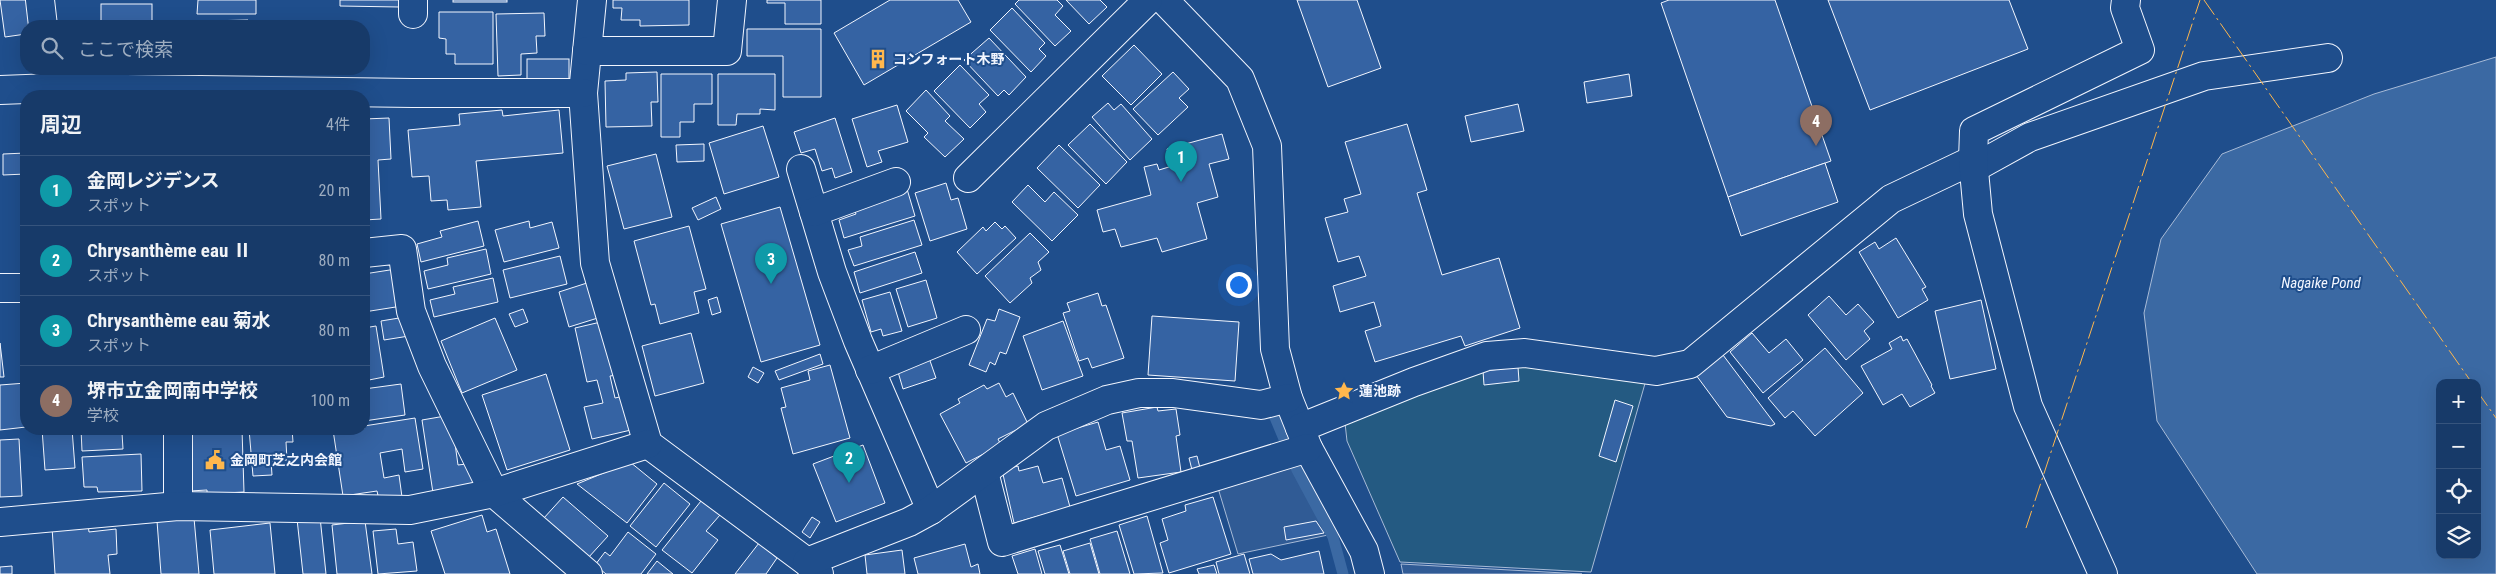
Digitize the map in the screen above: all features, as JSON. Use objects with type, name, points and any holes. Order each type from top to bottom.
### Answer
[{"type":"street","points":[[40,0],[42,20]]},
{"type":"street","points":[[592,0],[583,93],[595,262],[648,444],[813,568],[931,510],[1046,426],[1107,400],[1139,393],[1173,393],[1278,400]]},
{"type":"street","points":[[587,51],[727,51],[732,0]]},
{"type":"street","points":[[968,178],[1148,0]]},
{"type":"street","points":[[1164,0],[1240,79],[1267,146],[1278,400],[1300,445],[1364,551],[1370,574]]},
{"type":"street","points":[[2103,574],[2028,406],[1978,214],[1973,164],[1974,131],[2140,50],[2125,8],[2126,0]]},
{"type":"street","points":[[984,472],[1002,542],[1300,445],[1414,382],[1487,356],[1525,353],[1656,371],[1690,364],[1890,199],[1973,164],[2030,137],[2204,76],[2328,58]]},
{"type":"street","points":[[0,90],[46,85],[175,90]]},
{"type":"street","points":[[370,94],[583,93]]},
{"type":"street","points":[[801,169],[832,272],[870,370],[931,510]]},
{"type":"street","points":[[814,212],[896,182]]},
{"type":"street","points":[[370,252],[402,249],[411,311],[432,366],[494,494],[588,574]]},
{"type":"street","points":[[0,288],[20,288]]},
{"type":"street","points":[[870,370],[966,330]]},
{"type":"street","points":[[178,435],[178,506]]},
{"type":"street","points":[[0,522],[178,506],[410,510],[494,494],[648,444]]},
{"type":"shaded area","points":[[1526,362],[1646,380],[1591,572],[1400,562],[1347,441],[1345,423],[1491,365]]},
{"type":"shaded area","points":[[1292,465],[1328,535],[1238,554],[1218,488]]},
{"type":"shaded area","points":[[1401,564],[1582,574],[1403,574]]},
{"type":"water","name":"Nagaike Pond","points":[[2496,57],[2496,574],[2257,574],[2157,421],[2144,313],[2161,239],[2222,154],[2374,94]]},
{"type":"building","points":[[0,0],[30,0],[32,20],[20,20],[20,35],[5,37]]},
{"type":"building","points":[[198,0],[256,0],[256,14],[197,14]]},
{"type":"building","points":[[340,0],[399,0],[399,7],[340,6]]},
{"type":"building","points":[[453,0],[507,0],[507,2],[453,2]]},
{"type":"building","points":[[613,0],[689,0],[689,25],[640,26],[640,20],[621,20],[622,8],[613,8]]},
{"type":"building","points":[[767,0],[821,0],[821,24],[785,24],[785,3],[767,3]]},
{"type":"building","name":"コンフォート木野","points":[[890,0],[958,0],[971,22],[864,85],[834,33]]},
{"type":"building","points":[[1019,0],[1057,0],[1063,6],[1055,15],[1071,31],[1055,46],[1015,4]]},
{"type":"building","points":[[1066,0],[1100,0],[1107,7],[1089,24]]},
{"type":"building","points":[[1297,0],[1357,0],[1381,68],[1328,87]]},
{"type":"building","points":[[1669,0],[1775,0],[1831,161],[1728,197],[1661,3]]},
{"type":"building","points":[[1828,0],[2009,0],[2028,49],[1870,110]]},
{"type":"building","points":[[101,4],[152,4],[152,20],[101,20]]},
{"type":"building","points":[[1012,8],[1045,43],[1039,49],[1046,56],[1031,72],[990,30]]},
{"type":"building","points":[[439,12],[493,12],[493,64],[455,64],[455,54],[446,54],[446,39],[439,38]]},
{"type":"building","points":[[544,13],[545,36],[536,36],[537,53],[521,54],[521,75],[498,76],[496,14]]},
{"type":"building","points":[[747,29],[821,29],[821,97],[783,97],[783,56],[747,56]]},
{"type":"building","points":[[989,38],[1026,77],[1009,95],[1004,90],[998,96],[964,60]]},
{"type":"building","points":[[1134,45],[1162,74],[1131,105],[1102,76]]},
{"type":"building","points":[[527,59],[569,59],[569,82],[527,82]]},
{"type":"building","points":[[960,65],[989,95],[979,104],[986,112],[970,128],[934,91]]},
{"type":"building","points":[[657,72],[658,102],[651,102],[652,126],[606,127],[605,81],[626,80],[626,73]]},
{"type":"building","points":[[1173,72],[1189,89],[1179,98],[1188,107],[1158,135],[1133,109]]},
{"type":"building","points":[[661,74],[712,74],[712,104],[694,104],[694,122],[680,122],[680,137],[661,137]]},
{"type":"building","points":[[718,74],[775,74],[775,110],[760,109],[760,114],[737,114],[736,125],[718,125]]},
{"type":"building","points":[[1629,74],[1632,96],[1587,103],[1584,82]]},
{"type":"building","points":[[926,90],[950,116],[945,121],[964,139],[945,157],[924,137],[928,133],[906,111]]},
{"type":"building","points":[[1108,103],[1114,110],[1121,104],[1152,139],[1130,160],[1092,117]]},
{"type":"building","points":[[1518,104],[1524,131],[1471,142],[1465,116]]},
{"type":"building","points":[[897,105],[908,142],[878,151],[882,162],[867,167],[852,119]]},
{"type":"building","points":[[502,110],[503,116],[559,110],[563,153],[476,161],[481,207],[448,210],[447,200],[431,201],[429,176],[412,177],[408,130],[460,125],[459,114]]},
{"type":"building","points":[[389,118],[391,159],[378,160],[381,219],[370,220],[370,119]]},
{"type":"building","points":[[835,118],[852,172],[835,178],[832,168],[822,171],[815,149],[801,153],[794,132]]},
{"type":"building","points":[[1090,124],[1127,162],[1106,184],[1068,145]]},
{"type":"building","points":[[1407,124],[1427,190],[1417,193],[1442,275],[1499,258],[1520,328],[1465,346],[1461,336],[1375,362],[1365,331],[1381,326],[1374,302],[1340,312],[1333,286],[1366,276],[1359,256],[1338,262],[1325,218],[1348,212],[1344,199],[1361,194],[1345,142]]},
{"type":"building","points":[[763,126],[779,177],[724,194],[709,143]]},
{"type":"building","points":[[1222,134],[1229,159],[1209,164],[1218,197],[1197,203],[1207,239],[1162,252],[1157,238],[1121,247],[1115,229],[1103,232],[1097,210],[1151,195],[1144,167],[1157,164],[1159,170],[1172,166],[1167,149]]},
{"type":"building","points":[[704,144],[704,161],[677,162],[676,145]]},
{"type":"building","points":[[1059,145],[1100,185],[1078,208],[1037,168]]},
{"type":"building","points":[[20,153],[20,174],[3,175],[3,154]]},
{"type":"building","points":[[656,154],[672,217],[624,229],[607,166]]},
{"type":"building","points":[[1825,163],[1838,202],[1741,236],[1728,197]]},
{"type":"building","points":[[946,183],[951,200],[958,198],[967,229],[930,241],[915,193]]},
{"type":"building","points":[[1028,185],[1045,202],[1054,192],[1078,215],[1052,241],[1012,202]]},
{"type":"building","points":[[907,189],[915,216],[844,238],[839,220],[856,214],[853,206]]},
{"type":"building","points":[[716,197],[721,209],[698,220],[692,208]]},
{"type":"building","points":[[780,207],[820,345],[761,362],[721,224]]},
{"type":"building","points":[[914,220],[922,245],[854,266],[848,250],[862,246],[860,237]]},
{"type":"building","points":[[478,221],[484,246],[421,262],[417,244],[442,237],[440,231]]},
{"type":"building","points":[[529,221],[530,228],[552,222],[559,248],[504,262],[495,230]]},
{"type":"building","points":[[995,222],[1002,229],[1005,226],[1016,238],[977,274],[957,252],[983,227],[986,231]]},
{"type":"building","points":[[689,226],[706,289],[694,292],[699,313],[660,324],[655,304],[651,305],[634,241]]},
{"type":"building","points":[[1030,233],[1049,252],[1038,262],[1041,270],[1030,278],[1032,283],[1010,303],[985,276]]},
{"type":"building","points":[[1896,238],[1926,287],[1922,289],[1928,300],[1898,318],[1859,252],[1875,242],[1879,249]]},
{"type":"building","points":[[486,249],[491,274],[428,289],[424,271],[448,265],[447,258]]},
{"type":"building","points":[[915,252],[922,273],[860,293],[854,272]]},
{"type":"building","points":[[560,256],[567,284],[510,298],[503,270]]},
{"type":"building","points":[[396,269],[402,306],[370,311],[370,273]]},
{"type":"building","points":[[493,278],[498,302],[434,317],[430,300],[455,294],[453,287]]},
{"type":"building","points":[[926,280],[937,318],[908,327],[896,289]]},
{"type":"building","points":[[590,282],[601,317],[569,327],[559,292]]},
{"type":"building","points":[[890,292],[902,331],[883,336],[881,329],[871,332],[862,300]]},
{"type":"building","points":[[1098,293],[1102,306],[1106,305],[1124,358],[1092,368],[1088,358],[1079,361],[1063,313],[1070,311],[1067,303]]},
{"type":"building","points":[[1829,296],[1846,315],[1858,304],[1874,322],[1864,331],[1870,339],[1846,360],[1808,315]]},
{"type":"building","points":[[717,297],[721,312],[712,315],[708,300]]},
{"type":"building","points":[[1981,300],[1996,369],[1950,379],[1935,311]]},
{"type":"building","points":[[523,309],[528,322],[515,327],[509,314]]},
{"type":"building","points":[[999,309],[1020,317],[1006,354],[1000,352],[995,365],[990,362],[986,372],[969,365],[987,319],[995,321]]},
{"type":"building","points":[[1152,316],[1239,322],[1235,381],[1148,375]]},
{"type":"building","points":[[405,317],[409,336],[384,340],[381,321]]},
{"type":"building","points":[[495,318],[517,370],[462,393],[441,341]]},
{"type":"building","points":[[605,321],[617,375],[610,376],[615,398],[624,396],[631,430],[592,439],[584,407],[603,403],[597,380],[587,382],[575,328]]},
{"type":"building","points":[[1063,321],[1083,376],[1042,390],[1023,336]]},
{"type":"building","points":[[376,326],[384,377],[370,380],[370,327]]},
{"type":"building","points":[[691,333],[704,383],[655,396],[642,346]]},
{"type":"building","points":[[1752,333],[1769,353],[1786,339],[1803,360],[1763,393],[1730,352]]},
{"type":"building","points":[[1901,336],[1903,341],[1907,339],[1935,393],[1910,407],[1902,394],[1883,405],[1861,366],[1892,349],[1889,343]]},
{"type":"building","points":[[0,343],[4,377],[0,377]]},
{"type":"building","points":[[1825,348],[1863,393],[1815,436],[1793,411],[1785,418],[1768,398]]},
{"type":"building","points":[[820,354],[823,364],[779,380],[775,371]]},
{"type":"building","points":[[928,355],[936,378],[903,389],[896,365]]},
{"type":"building","points":[[1723,355],[1775,424],[1771,426],[1727,417],[1696,375]]},
{"type":"building","points":[[830,365],[850,438],[793,454],[781,408],[786,407],[781,388],[810,380],[808,371]]},
{"type":"building","points":[[753,367],[764,373],[758,383],[748,377]]},
{"type":"building","points":[[1518,367],[1519,381],[1484,385],[1483,371]]},
{"type":"building","points":[[546,374],[570,450],[507,470],[482,395]]},
{"type":"building","points":[[20,383],[20,428],[0,430],[0,385]]},
{"type":"building","points":[[999,383],[1006,397],[1013,393],[1028,424],[998,439],[1001,445],[966,463],[940,414],[960,403],[958,399],[984,385],[987,389]]},
{"type":"building","points":[[401,384],[405,415],[370,420],[370,388]]},
{"type":"building","points":[[1615,400],[1633,406],[1616,462],[1599,456]]},
{"type":"building","points":[[1157,407],[1158,411],[1176,409],[1180,435],[1176,436],[1181,472],[1138,478],[1132,441],[1127,441],[1122,413]]},
{"type":"building","points":[[451,415],[458,465],[475,463],[478,487],[433,493],[422,420]]},
{"type":"building","points":[[415,418],[423,469],[405,472],[402,449],[380,453],[384,478],[399,475],[402,497],[379,500],[377,491],[343,496],[334,435],[370,435],[370,425]]},
{"type":"building","points":[[1098,422],[1106,450],[1120,446],[1130,480],[1076,496],[1057,434]]},
{"type":"building","points":[[42,435],[72,435],[75,468],[45,470]]},
{"type":"building","points":[[81,435],[122,435],[123,449],[82,451]]},
{"type":"building","name":"金岡町芝之内会館","points":[[186,435],[242,435],[244,492],[207,494],[207,490],[190,491]]},
{"type":"building","points":[[250,435],[292,435],[293,442],[286,442],[287,460],[271,461],[272,475],[253,476]]},
{"type":"building","points":[[19,439],[22,496],[0,497],[0,440]]},
{"type":"building","points":[[863,445],[885,503],[836,522],[813,464]]},
{"type":"building","points":[[141,454],[142,491],[98,492],[97,487],[84,487],[82,457]]},
{"type":"building","points":[[1197,456],[1200,468],[1192,470],[1189,458]]},
{"type":"building","points":[[630,462],[657,484],[627,523],[577,484]]},
{"type":"building","points":[[1018,466],[1019,471],[1038,466],[1043,483],[1062,478],[1070,507],[1014,523],[1002,470]]},
{"type":"building","points":[[664,483],[690,504],[656,547],[630,526]]},
{"type":"building","points":[[563,497],[608,536],[588,558],[543,519]]},
{"type":"building","points":[[1213,497],[1231,554],[1169,573],[1160,543],[1168,540],[1162,519],[1186,511],[1185,505]]},
{"type":"building","points":[[701,501],[720,515],[706,531],[718,540],[692,573],[662,550]]},
{"type":"building","points":[[482,515],[487,532],[496,529],[510,574],[445,574],[431,531]]},
{"type":"building","points":[[1147,516],[1163,573],[1134,574],[1119,525]]},
{"type":"building","points":[[320,517],[326,574],[303,574],[297,519]]},
{"type":"building","points":[[812,517],[820,522],[810,538],[802,532]]},
{"type":"building","points":[[194,518],[199,574],[161,574],[157,521]]},
{"type":"building","points":[[365,521],[372,574],[337,574],[332,525]]},
{"type":"building","points":[[1316,521],[1324,533],[1286,540],[1284,527]]},
{"type":"building","points":[[270,523],[275,574],[214,574],[210,530]]},
{"type":"building","points":[[88,524],[89,532],[116,529],[117,554],[108,555],[110,574],[55,574],[52,527]]},
{"type":"building","points":[[396,529],[398,544],[413,542],[417,571],[378,574],[373,531]]},
{"type":"building","points":[[1117,531],[1130,574],[1100,574],[1090,539]]},
{"type":"building","points":[[628,532],[656,554],[641,574],[606,574],[595,565],[605,552],[610,556]]},
{"type":"building","points":[[759,543],[777,558],[766,574],[735,574]]},
{"type":"building","points":[[1090,543],[1099,574],[1070,574],[1063,551]]},
{"type":"building","points":[[965,544],[971,567],[978,564],[980,574],[918,574],[914,558]]},
{"type":"building","points":[[1060,545],[1069,574],[1045,574],[1038,551]]},
{"type":"building","points":[[1035,549],[1042,574],[1018,574],[1012,556]]},
{"type":"building","points":[[902,550],[905,574],[867,574],[865,555]]},
{"type":"building","points":[[1319,551],[1324,574],[1253,574],[1249,559],[1271,554],[1281,560]]},
{"type":"building","points":[[1244,554],[1250,574],[1219,574],[1216,562]]},
{"type":"building","points":[[657,561],[673,574],[647,574]]},
{"type":"building","points":[[1214,565],[1217,574],[1199,574],[1197,569]]},
{"type":"building","points":[[12,566],[12,574],[0,574],[0,567]]},
{"type":"waterway","points":[[1269,403],[1297,470],[1333,537],[1343,574]]},
{"type":"power","points":[[2026,528],[2200,0]]},
{"type":"power","points":[[2204,0],[2469,379]]},
{"type":"power","points":[[2481,397],[2496,418]]},
{"type":"place","name":"コンフォート木野","points":[[878,59]]},
{"type":"place","name":"堺市立金岡南中学校","points":[[1816,146]]},
{"type":"place","name":"金岡レジデンス","points":[[1181,182]]},
{"type":"place","name":"Chrysanthème eau 菊水","points":[[771,284]]},
{"type":"place","name":"蓮池跡","points":[[1344,391]]},
{"type":"place","name":"金岡町芝之内会館","points":[[215,460]]},
{"type":"place","name":"Chrysanthème eau Ⅱ","points":[[849,483]]}]
